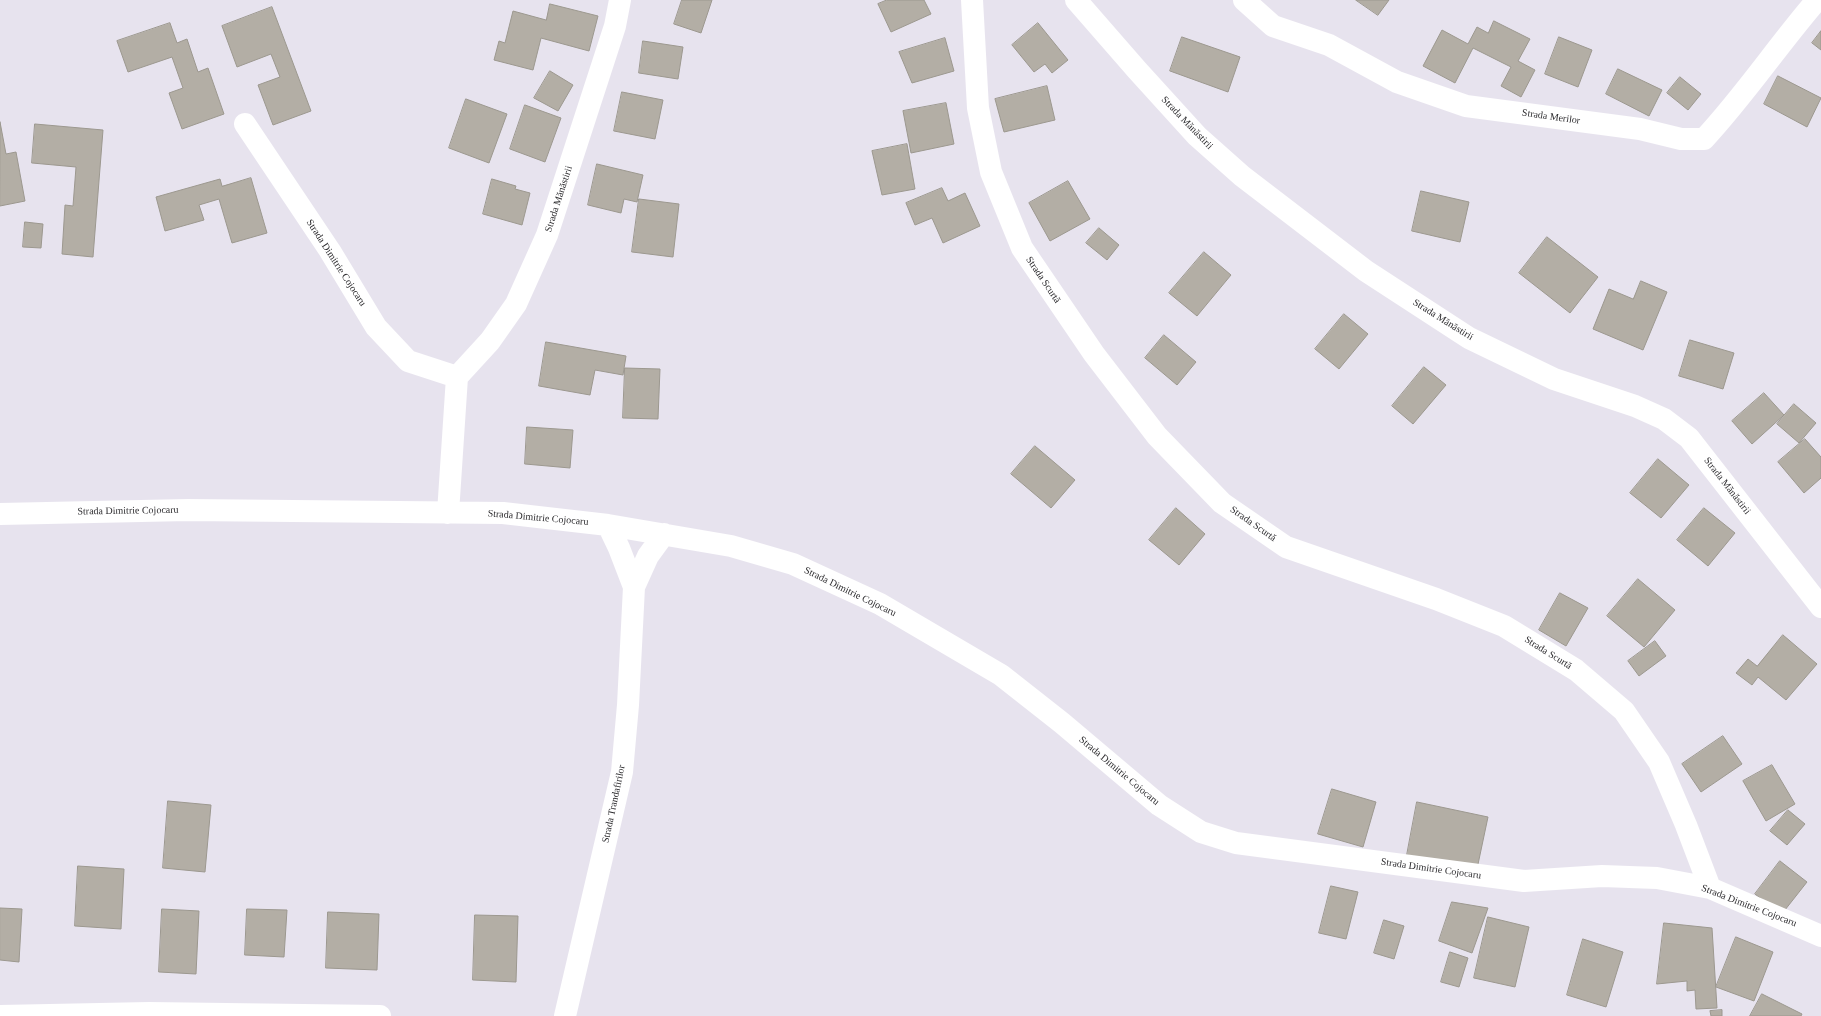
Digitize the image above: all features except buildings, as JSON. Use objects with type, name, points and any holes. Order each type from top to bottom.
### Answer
[{"type":"street","name":"Strada Mănăstirii","points":[[457,377],[490,341],[516,304],[547,235],[615,26],[620,0]]},
{"type":"street","name":"Strada Scurtă","points":[[972,0],[978,108],[991,172],[1022,248],[1094,354],[1157,436],[1222,503],[1286,547],[1436,599],[1504,626],[1576,670],[1624,711],[1659,762],[1686,825],[1710,888]]},
{"type":"street","name":"Strada Mănăstirii","points":[[1076,0],[1197,136],[1242,176],[1366,271],[1469,338],[1554,379],[1635,406],[1664,420],[1689,438],[1821,607]]},
{"type":"street","name":"Strada Merilor","points":[[1244,0],[1273,26],[1328,45],[1397,82],[1466,106],[1640,129],[1681,139],[1704,139],[1730,112],[1796,25],[1818,0]]},
{"type":"street","name":"Strada Dimitrie Cojocaru","points":[[245,124],[330,251],[376,327],[408,361],[457,377]]},
{"type":"street","points":[[448,513],[457,377]]},
{"type":"street","name":"Strada Dimitrie Cojocaru","points":[[0,514],[188,510],[503,513],[608,525],[731,546],[793,564],[880,604],[1001,675],[1062,723],[1159,805],[1201,832],[1236,843],[1524,882],[1602,876],[1657,878],[1710,888],[1821,936]]},
{"type":"street","name":"Strada Trandafirilor","points":[[608,525],[619,548],[634,587]]},
{"type":"street","name":"Strada Trandafirilor","points":[[565,1016],[622,772],[628,705],[634,587],[648,556],[664,534]]},
{"type":"street","points":[[0,1016],[149,1013],[380,1016]]}]
